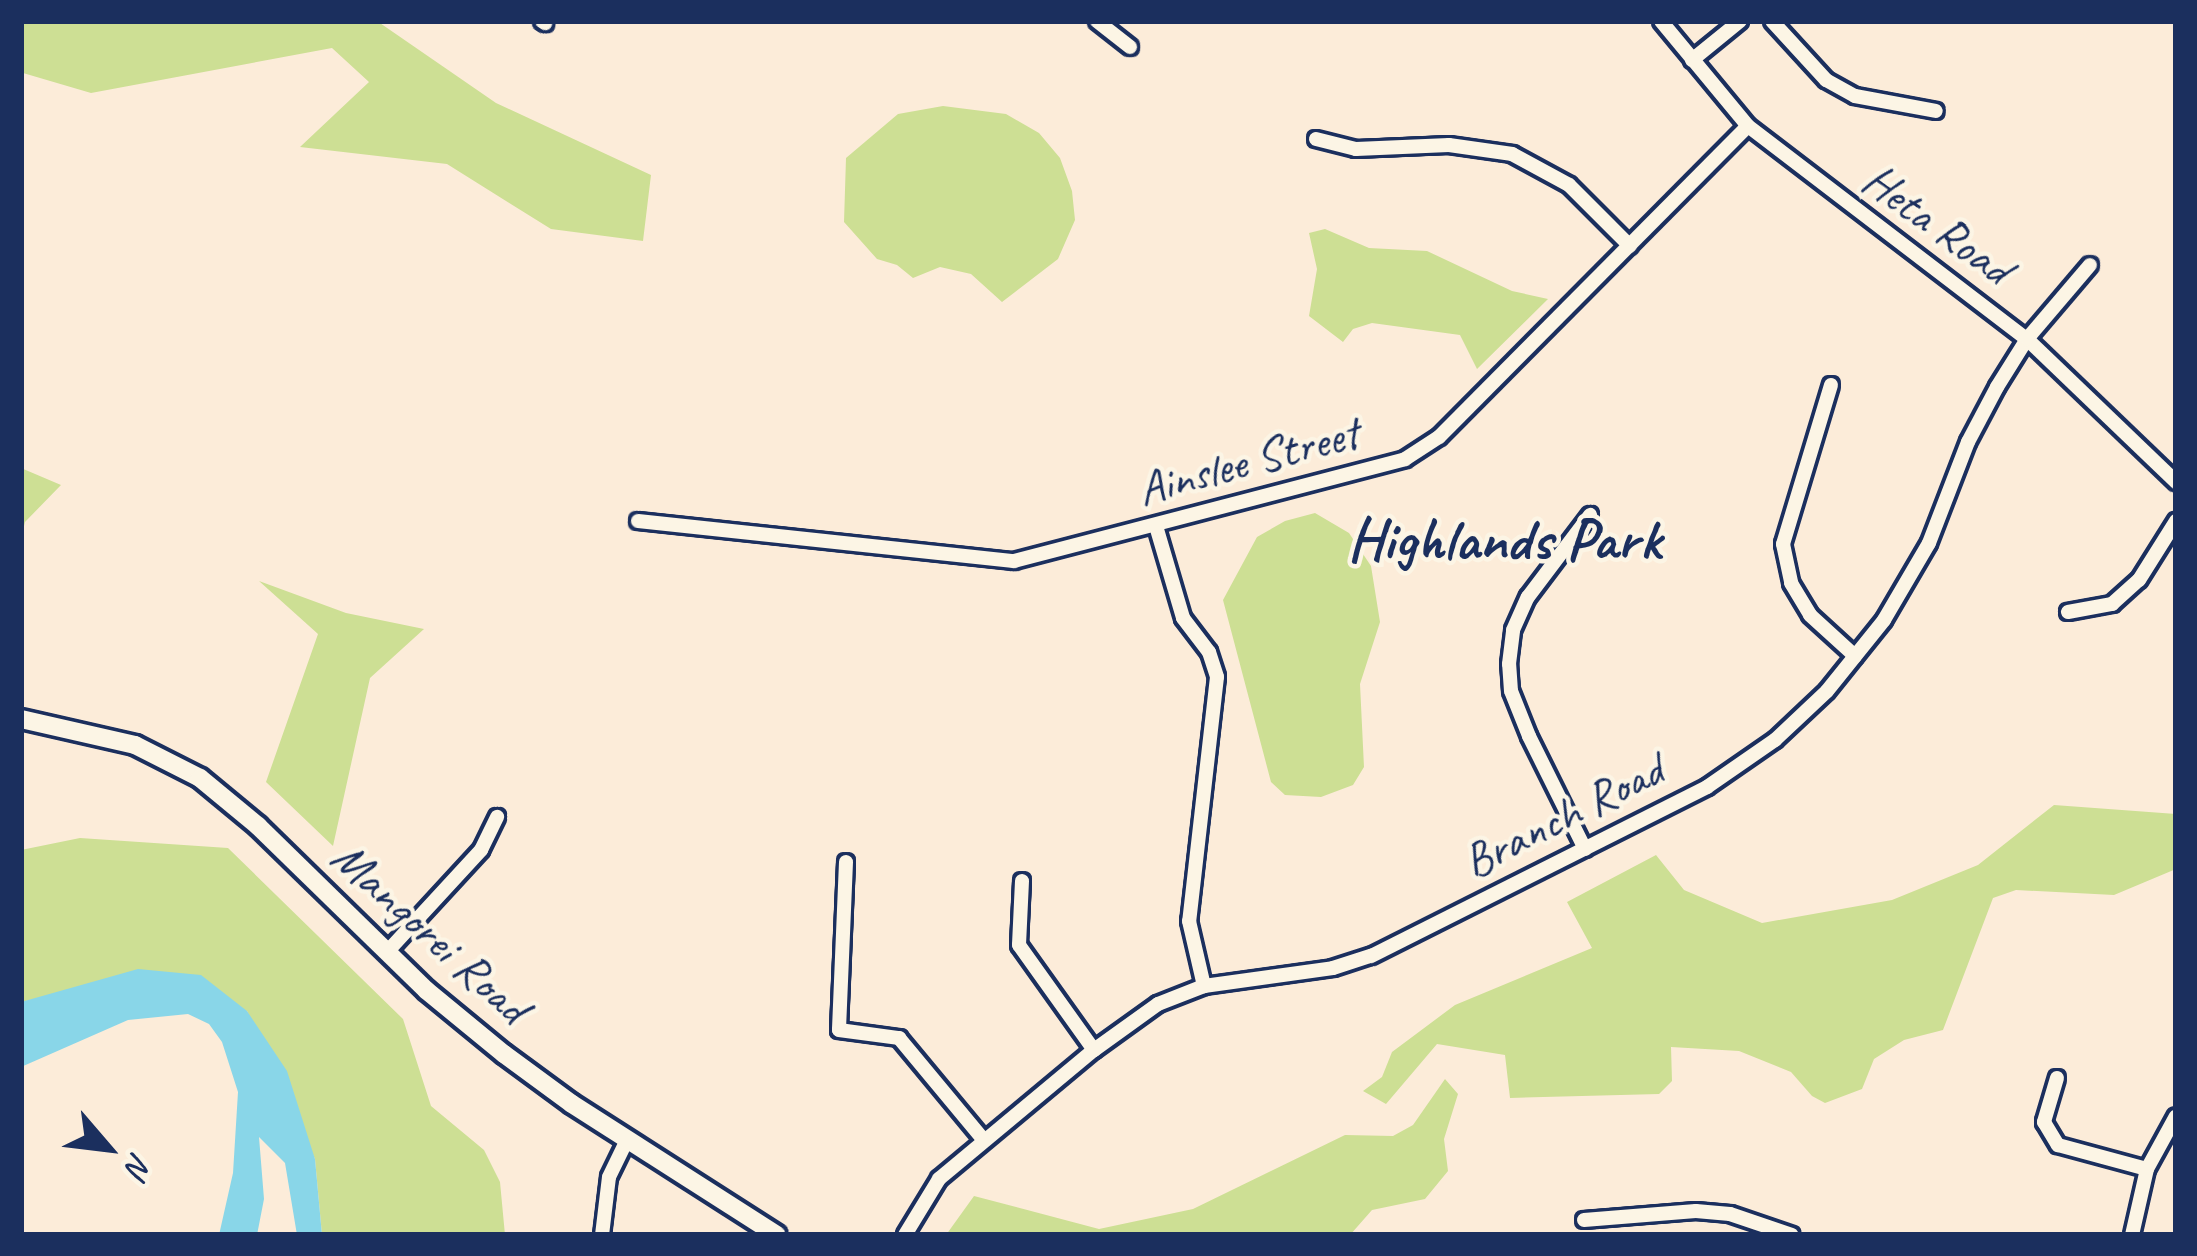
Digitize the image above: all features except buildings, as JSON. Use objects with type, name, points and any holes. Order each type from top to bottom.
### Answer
[{"type":"street","points":[[1096,21],[1130,47]]},
{"type":"street","name":"Heta Road","points":[[1661,21],[1748,126],[2027,339],[2176,482]]},
{"type":"street","points":[[1692,60],[1740,21]]},
{"type":"street","points":[[1772,21],[1826,80],[1855,97],[1936,111]]},
{"type":"street","name":"Ainslee Street","points":[[638,521],[995,562],[1035,559],[1416,453],[1438,437],[1748,126]]},
{"type":"street","points":[[1316,140],[1356,149],[1449,145],[1512,154],[1569,185],[1630,246]]},
{"type":"street","name":"Branch Road","points":[[904,1235],[939,1179],[1094,1050],[1158,1004],[1204,986],[1354,963],[1707,787],[1775,740],[1884,620],[1929,543],[1968,442],[2027,339],[2090,265]]},
{"type":"street","points":[[1831,386],[1783,544],[1791,583],[1810,615],[1855,656]]},
{"type":"street","points":[[1585,849],[1529,736],[1511,691],[1509,664],[1513,630],[1528,596],[1590,515]]},
{"type":"street","points":[[2068,612],[2112,604],[2139,580],[2176,521]]},
{"type":"street","points":[[1156,526],[1183,618],[1209,652],[1217,677],[1189,921],[1204,986]]},
{"type":"street","name":"Mangorei Road","points":[[21,718],[135,746],[200,778],[504,1054],[627,1140],[777,1235]]},
{"type":"street","points":[[387,952],[481,850],[497,817]]},
{"type":"street","points":[[845,862],[839,1030],[898,1038],[983,1139]]},
{"type":"street","points":[[1022,880],[1019,945],[1094,1050]]},
{"type":"street","points":[[2057,1078],[2044,1121],[2058,1145],[2146,1169]]},
{"type":"street","points":[[2132,1235],[2146,1169],[2176,1116]]},
{"type":"street","points":[[602,1235],[609,1177],[627,1140]]},
{"type":"street","points":[[1584,1220],[1696,1211],[1730,1214],[1792,1235]]},
{"type":"green space","points":[[21,21],[377,21],[496,103],[651,175],[643,241],[551,229],[447,164],[300,147],[369,82],[332,48],[91,93],[23,73]]},
{"type":"green space","points":[[943,106],[1006,114],[1039,133],[1060,158],[1072,191],[1075,220],[1058,259],[1002,302],[971,274],[940,267],[913,278],[897,265],[877,259],[844,222],[846,158],[898,114]]},
{"type":"green space","points":[[1325,229],[1369,248],[1427,251],[1512,291],[1548,299],[1477,369],[1460,335],[1372,323],[1353,329],[1343,342],[1309,316],[1317,269],[1309,233]]},
{"type":"green space","points":[[21,468],[61,485],[25,522],[21,539]]},
{"type":"green space","points":[[1315,513],[1349,533],[1371,566],[1380,622],[1360,684],[1364,767],[1353,785],[1321,797],[1285,795],[1271,782],[1223,600],[1257,537],[1285,521]]},
{"type":"green space","points":[[259,581],[346,613],[424,629],[370,678],[333,846],[266,782],[318,634]]},
{"type":"green space","points":[[2054,805],[2176,814],[2176,869],[2114,895],[2016,890],[1993,898],[1943,1030],[1904,1040],[1874,1059],[1862,1089],[1825,1103],[1791,1072],[1739,1051],[1671,1047],[1672,1081],[1659,1094],[1510,1098],[1505,1055],[1437,1044],[1386,1104],[1363,1091],[1382,1077],[1392,1052],[1455,1005],[1592,948],[1567,902],[1656,855],[1684,890],[1762,923],[1892,900],[1978,865]]},
{"type":"green space","points":[[80,838],[228,848],[403,1019],[431,1106],[484,1150],[500,1182],[505,1235],[322,1235],[315,1159],[247,1011],[57,994],[21,1002],[21,850]]},
{"type":"green space","points":[[1445,1079],[1458,1094],[1444,1139],[1448,1171],[1425,1199],[1372,1210],[1350,1235],[946,1235],[974,1196],[1099,1229],[1193,1209],[1345,1135],[1393,1136],[1413,1125]]},
{"type":"water","points":[[138,969],[201,975],[247,1011],[287,1071],[315,1159],[322,1235],[297,1235],[285,1163],[259,1137],[264,1199],[257,1235],[219,1235],[233,1173],[238,1092],[222,1042],[209,1024],[188,1014],[128,1020],[21,1067],[21,1002]]},
{"type":"district","name":"Highlands Park","points":[[1504,539]]}]
